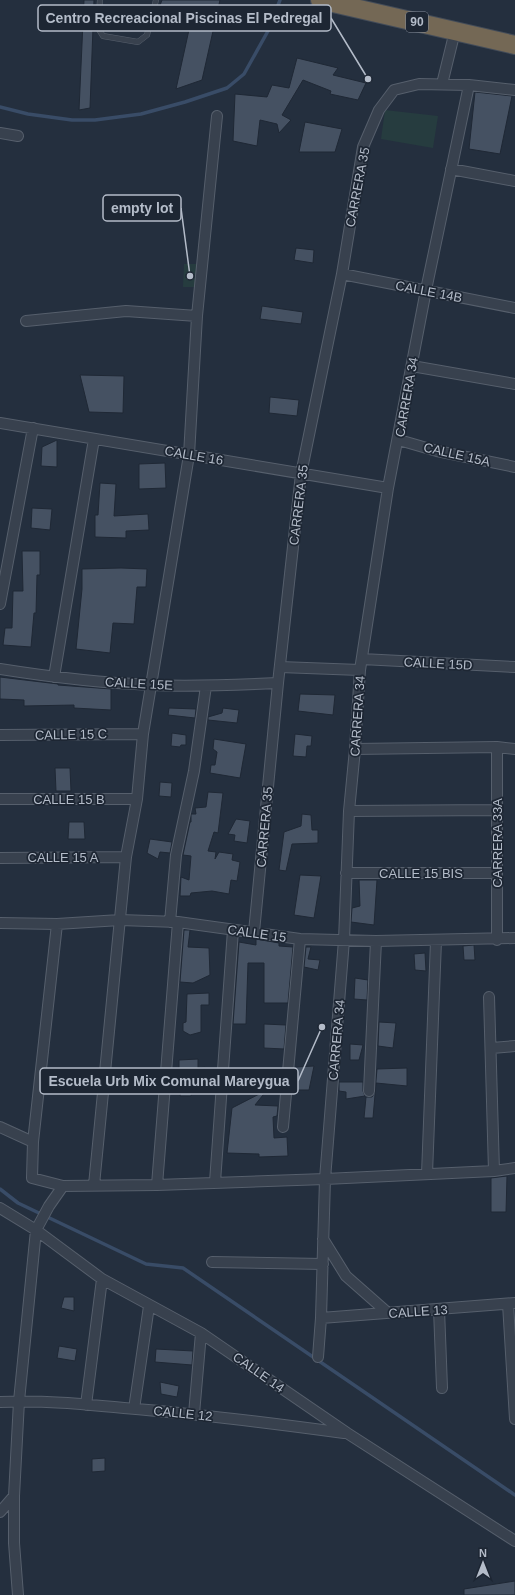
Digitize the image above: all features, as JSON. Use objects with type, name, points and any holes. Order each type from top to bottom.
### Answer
[{"type":"highway","name":"90","points":[[320,0],[515,44]]},
{"type":"street","points":[[455,31],[442,84],[515,90]]},
{"type":"street","name":"CARRERA 35","points":[[254,932],[278,684],[301,474],[342,274],[363,147],[379,110],[394,90],[420,84],[442,84]]},
{"type":"street","name":"CARRERA 34","points":[[318,1357],[321,1318],[325,1179],[344,940],[349,811],[360,670],[388,488],[399,440],[426,290],[468,85]]},
{"type":"street","points":[[94,1185],[126,857],[137,799],[143,734],[189,455],[197,316],[217,116]]},
{"type":"street","points":[[0,133],[18,136]]},
{"type":"street","points":[[451,169],[515,181]]},
{"type":"street","name":"CALLE 14B","points":[[342,274],[514,305]]},
{"type":"street","points":[[26,321],[126,311],[197,316]]},
{"type":"street","points":[[412,366],[515,384]]},
{"type":"street","name":"CALLE 16","points":[[0,423],[388,488]]},
{"type":"street","points":[[0,604],[33,428]]},
{"type":"street","points":[[54,677],[94,438]]},
{"type":"street","name":"CALLE 15A","points":[[399,440],[437,451],[515,467]]},
{"type":"street","name":"CALLE 15D","points":[[362,659],[515,667]]},
{"type":"street","points":[[280,667],[360,670]]},
{"type":"street","name":"CALLE 15E","points":[[0,669],[54,677],[151,685],[206,686],[278,684]]},
{"type":"street","points":[[157,1185],[174,922],[176,856],[194,771],[206,686]]},
{"type":"street","name":"CALLE 15 C","points":[[0,735],[143,734]]},
{"type":"street","points":[[355,749],[497,747],[515,749]]},
{"type":"street","name":"CARRERA 33A","points":[[496,940],[497,747]]},
{"type":"street","name":"CALLE 15 B","points":[[0,799],[137,799]]},
{"type":"street","points":[[349,811],[497,810]]},
{"type":"street","name":"CALLE 15 A","points":[[0,858],[126,857]]},
{"type":"street","name":"CALLE 15 BIS","points":[[346,873],[497,873]]},
{"type":"street","name":"CALLE 15","points":[[0,922],[57,924],[120,920],[174,922],[300,939],[436,941],[496,940],[515,938]]},
{"type":"street","points":[[57,924],[33,1142],[32,1178],[63,1186],[157,1185],[325,1179],[515,1168]]},
{"type":"street","points":[[215,1182],[233,930]]},
{"type":"street","points":[[283,1127],[300,939]]},
{"type":"street","points":[[369,1091],[376,941]]},
{"type":"street","points":[[427,1174],[436,941]]},
{"type":"street","points":[[489,997],[492,1048],[494,1170]]},
{"type":"street","points":[[492,1048],[515,1046]]},
{"type":"street","points":[[0,1126],[33,1142]]},
{"type":"street","points":[[18,1595],[14,1543],[14,1496],[19,1401],[38,1226],[49,1206],[63,1186]]},
{"type":"street","name":"CALLE 14","points":[[0,1208],[38,1226],[102,1279],[201,1333],[347,1433],[515,1541]]},
{"type":"street","points":[[323,1238],[346,1276],[388,1313]]},
{"type":"street","points":[[212,1262],[322,1264]]},
{"type":"street","points":[[86,1405],[102,1279]]},
{"type":"street","points":[[511,1304],[515,1419]]},
{"type":"street","name":"CALLE 13","points":[[321,1318],[511,1304]]},
{"type":"street","points":[[134,1409],[149,1306]]},
{"type":"street","points":[[439,1309],[442,1388]]},
{"type":"street","points":[[194,1414],[201,1333]]},
{"type":"street","name":"CALLE 12","points":[[0,1402],[19,1401],[86,1405],[194,1414],[347,1433]]},
{"type":"street","points":[[0,1512],[14,1496]]},
{"type":"lane","points":[[100,0],[98,28],[103,36],[138,42],[147,34],[156,0]]},
{"type":"green space","points":[[385,110],[438,116],[433,148],[381,139]]},
{"type":"green space","points":[[184,264],[197,264],[196,287],[183,287]]},
{"type":"building","points":[[84,0],[94,0],[90,108],[79,110]]},
{"type":"building","points":[[162,0],[220,0],[202,80],[176,89],[192,16],[159,8]]},
{"type":"building","points":[[297,58],[338,68],[333,75],[366,83],[358,100],[330,94],[331,91],[303,80],[282,115],[291,120],[279,133],[277,124],[260,120],[257,146],[233,141],[235,94],[267,97],[272,85],[289,88]]},
{"type":"building","points":[[475,92],[512,96],[500,154],[469,149]]},
{"type":"building","points":[[305,122],[342,129],[335,152],[299,152]]},
{"type":"building","points":[[296,248],[314,250],[313,263],[294,260]]},
{"type":"building","points":[[262,306],[303,312],[301,324],[260,319]]},
{"type":"building","points":[[80,375],[124,376],[123,413],[89,412]]},
{"type":"building","points":[[270,397],[299,400],[297,416],[269,413]]},
{"type":"building","points":[[57,440],[57,467],[41,466],[42,447]]},
{"type":"building","points":[[165,463],[166,488],[139,489],[139,464]]},
{"type":"building","points":[[100,483],[116,484],[114,516],[148,514],[149,530],[126,531],[126,538],[95,537],[95,515],[98,515]]},
{"type":"building","points":[[32,508],[52,509],[50,530],[31,528]]},
{"type":"building","points":[[22,551],[40,551],[40,575],[37,575],[36,613],[34,613],[31,647],[3,645],[5,628],[12,628],[13,591],[23,591]]},
{"type":"building","points":[[82,569],[147,569],[146,587],[137,587],[134,624],[113,623],[110,653],[76,649],[82,589]]},
{"type":"building","points":[[0,677],[58,685],[111,689],[111,710],[74,708],[74,705],[24,706],[24,700],[0,699]]},
{"type":"building","points":[[300,694],[335,695],[333,715],[298,711]]},
{"type":"building","points":[[169,708],[196,709],[195,718],[168,715]]},
{"type":"building","points":[[223,708],[239,710],[237,723],[208,720],[208,717],[222,713]]},
{"type":"building","points":[[172,733],[186,735],[186,745],[181,745],[180,747],[171,746]]},
{"type":"building","points":[[295,734],[312,736],[311,746],[307,746],[306,757],[293,756]]},
{"type":"building","points":[[214,739],[246,744],[240,778],[210,773],[211,765],[215,765],[217,752],[213,749]]},
{"type":"building","points":[[55,768],[70,768],[71,791],[56,791]]},
{"type":"building","points":[[160,782],[172,783],[171,797],[159,796]]},
{"type":"building","points":[[208,792],[223,793],[218,833],[214,832],[208,851],[216,852],[215,859],[219,852],[233,854],[232,860],[240,862],[237,881],[231,880],[229,894],[212,891],[191,893],[190,896],[180,896],[181,877],[189,880],[191,856],[183,855],[191,822],[191,814],[196,814],[195,808],[206,807]]},
{"type":"building","points":[[302,814],[311,815],[312,830],[318,830],[318,843],[292,844],[286,871],[279,870],[284,832],[301,826]]},
{"type":"building","points":[[236,819],[250,821],[247,843],[234,841],[235,835],[228,834]]},
{"type":"building","points":[[69,822],[84,822],[85,839],[68,839]]},
{"type":"building","points":[[150,839],[172,842],[170,853],[160,852],[158,859],[147,853]]},
{"type":"building","points":[[300,875],[321,876],[314,918],[294,915]]},
{"type":"building","points":[[359,880],[377,880],[374,925],[351,922],[352,908],[360,906]]},
{"type":"building","points":[[184,930],[190,930],[188,947],[209,948],[210,975],[193,983],[180,982]]},
{"type":"building","points":[[256,939],[279,943],[279,946],[293,947],[288,1003],[264,1003],[264,963],[248,963],[246,1024],[233,1024],[239,942],[256,945]]},
{"type":"building","points":[[474,945],[475,960],[464,960],[463,946]]},
{"type":"building","points":[[306,947],[311,947],[308,959],[320,960],[318,970],[304,967]]},
{"type":"building","points":[[425,953],[426,971],[415,970],[414,954]]},
{"type":"building","points":[[355,978],[368,980],[367,1000],[354,999]]},
{"type":"building","points":[[209,993],[209,1005],[201,1005],[201,1032],[190,1035],[183,1031],[183,1023],[186,1022],[187,994]]},
{"type":"building","points":[[379,1022],[396,1023],[393,1048],[378,1046]]},
{"type":"building","points":[[264,1024],[286,1025],[284,1049],[264,1048]]},
{"type":"building","points":[[350,1044],[363,1045],[359,1060],[350,1060]]},
{"type":"building","points":[[198,1059],[198,1068],[205,1067],[203,1094],[192,1091],[191,1096],[180,1096],[181,1090],[175,1090],[179,1073],[179,1060]]},
{"type":"building","points":[[314,1066],[309,1090],[293,1090],[295,1067]]},
{"type":"building","points":[[407,1068],[407,1086],[376,1083],[373,1118],[364,1118],[366,1097],[372,1097],[375,1092],[377,1069]]},
{"type":"building","points":[[339,1082],[363,1082],[363,1091],[365,1096],[346,1099],[346,1092],[339,1091]]},
{"type":"building","points":[[267,1090],[255,1105],[278,1106],[277,1116],[273,1117],[274,1138],[287,1137],[288,1156],[259,1157],[259,1154],[227,1153],[232,1108]]},
{"type":"building","points":[[507,1176],[506,1212],[491,1212],[491,1178]]},
{"type":"building","points":[[64,1297],[74,1297],[74,1311],[61,1308]]},
{"type":"building","points":[[59,1346],[77,1349],[75,1361],[57,1358]]},
{"type":"building","points":[[156,1349],[193,1351],[192,1365],[155,1362]]},
{"type":"building","points":[[160,1382],[179,1386],[177,1397],[161,1394]]},
{"type":"building","points":[[105,1458],[105,1471],[92,1472],[92,1459]]},
{"type":"building","points":[[515,1581],[515,1595],[464,1595],[464,1589]]},
{"type":"waterway","points":[[0,107],[28,114],[72,120],[95,120],[141,114],[185,102],[227,88],[244,74],[268,31],[280,0]]},
{"type":"waterway","points":[[0,1189],[18,1203],[146,1264],[183,1268],[515,1495]]},
{"type":"place","name":"Centro Recreacional Piscinas El Pedregal","points":[[368,79]]},
{"type":"place","name":"empty lot","points":[[190,276]]},
{"type":"place","name":"Escuela Urb Mix Comunal Mareygua","points":[[322,1027]]}]
